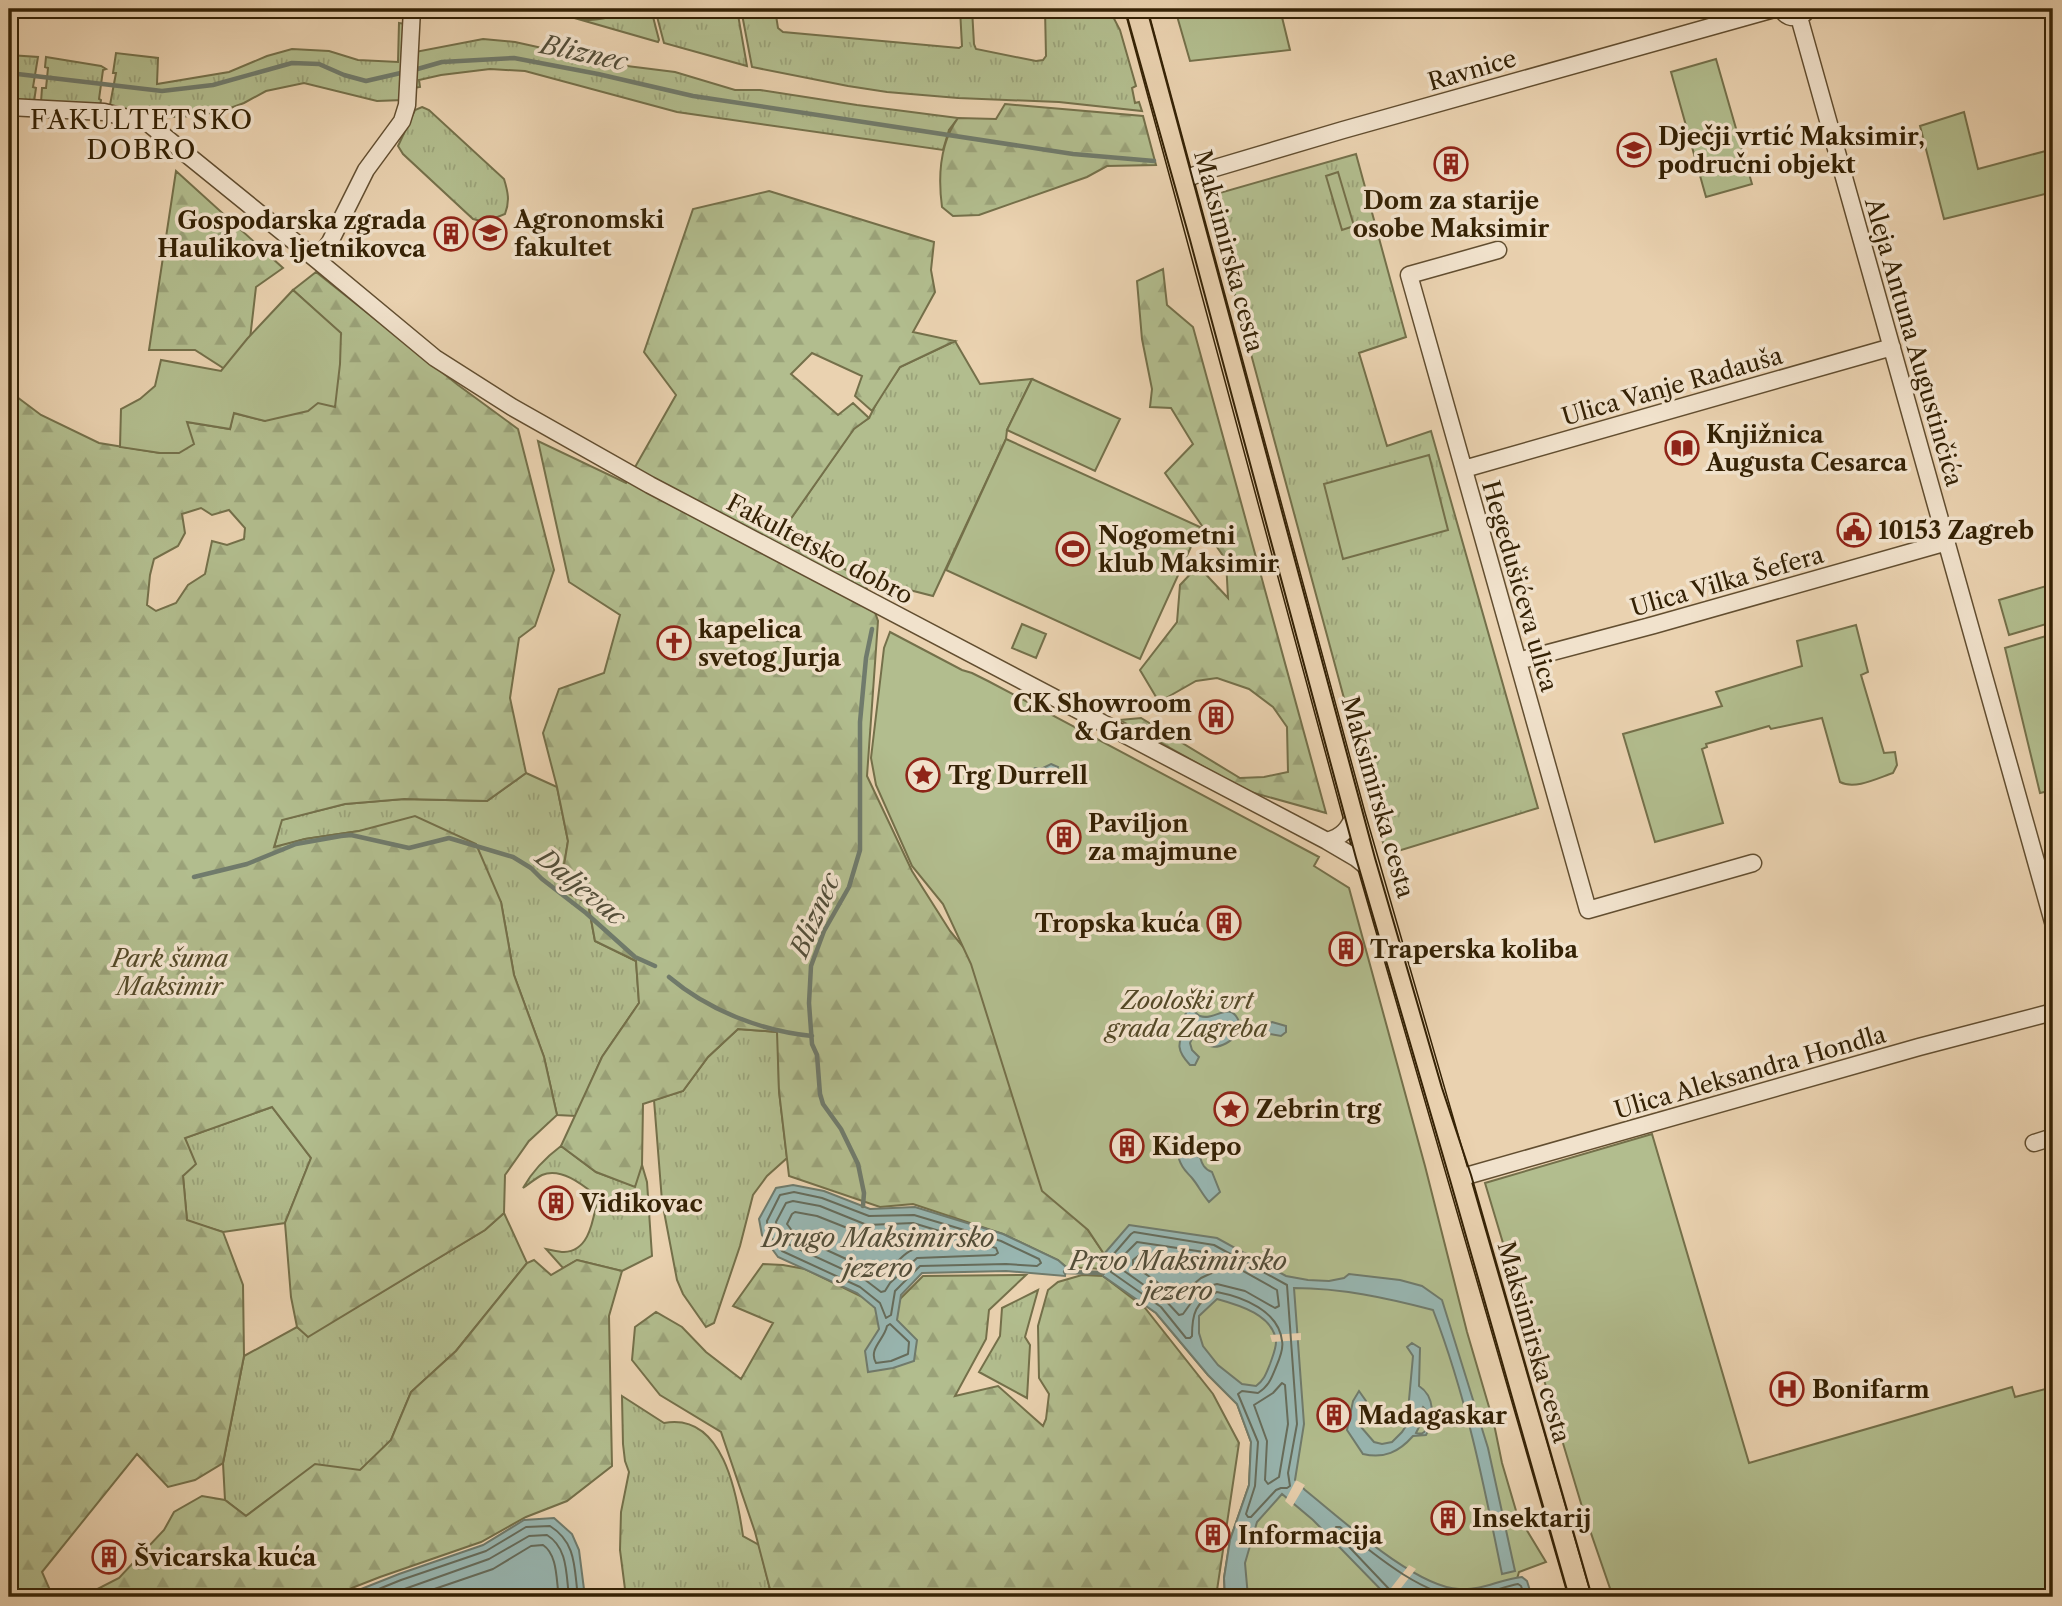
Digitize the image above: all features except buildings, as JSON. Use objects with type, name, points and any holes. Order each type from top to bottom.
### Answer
[{"type":"main road","name":"Maksimirska cesta","points":[[1136,9],[1354,815],[1580,1597]]},
{"type":"street","points":[[317,260],[330,242],[366,170],[402,121],[407,105],[412,9]]},
{"type":"street","name":"Ravnice","points":[[1183,180],[1343,130],[1774,9]]},
{"type":"street","points":[[1781,9],[1790,17],[1804,13]]},
{"type":"street","name":"Aleja Antuna Augustinčića","points":[[1804,13],[1892,347],[2053,922]]},
{"type":"street","name":"Fakultetsko dobro","points":[[9,107],[104,112],[148,123],[435,358],[512,407],[650,485],[1327,841],[1371,870]]},
{"type":"street","name":"Hegedušićeva ulica","points":[[1498,250],[1409,275],[1588,910],[1753,863]]},
{"type":"street","name":"Ulica Vanje Radauša","points":[[1464,469],[1892,347]]},
{"type":"street","name":"Ulica Vilka Šefera","points":[[1518,661],[1947,542]]},
{"type":"street","points":[[1327,841],[1348,829],[1354,815]]},
{"type":"street","name":"Ulica Aleksandra Hondla","points":[[1459,1178],[1919,1047],[2053,1013]]},
{"type":"street","points":[[2034,1143],[2053,1137]]},
{"type":"green space","points":[[556,9],[588,20],[651,9],[659,40],[658,42],[571,17]]},
{"type":"green space","points":[[655,9],[737,9],[747,66],[664,43]]},
{"type":"green space","points":[[741,9],[775,9],[778,28],[783,32],[959,48],[962,46],[960,9],[972,9],[976,49],[1036,61],[1043,60],[1046,56],[1045,9],[1109,9],[1120,30],[1136,86],[1132,88],[1135,103],[1139,102],[1142,111],[1059,102],[887,92],[752,67]]},
{"type":"green space","points":[[1175,9],[1280,9],[1290,50],[1190,61]]},
{"type":"green space","points":[[399,23],[406,24],[403,100],[377,101],[304,83],[266,91],[225,110],[197,116],[150,118],[111,108],[110,105],[116,73],[113,73],[116,53],[158,58],[157,84],[229,72],[292,49],[329,51],[358,60],[398,62]]},
{"type":"green space","points":[[483,39],[515,42],[619,65],[675,72],[735,90],[760,90],[958,118],[949,130],[943,150],[677,112],[525,71],[490,69],[441,75],[419,80],[420,87],[413,88],[415,52]]},
{"type":"green space","points":[[9,55],[38,57],[33,87],[36,88],[34,102],[9,101]]},
{"type":"green space","points":[[46,57],[106,69],[103,70],[100,106],[41,102],[42,88],[46,88]]},
{"type":"green space","points":[[1716,59],[1752,184],[1706,197],[1671,72]]},
{"type":"green space","points":[[1005,104],[1143,116],[1156,165],[1107,166],[1087,177],[979,215],[953,216],[942,207],[940,184],[947,138],[958,118],[996,119]]},
{"type":"green space","points":[[422,107],[429,110],[504,179],[508,196],[505,214],[485,222],[473,219],[403,154],[398,146],[415,110]]},
{"type":"green space","points":[[1964,112],[1978,169],[2053,149],[2053,192],[1944,219],[1920,126]]},
{"type":"green space","points":[[1356,154],[1406,337],[1359,353],[1387,446],[1431,431],[1538,808],[1398,851],[1385,850],[1211,206],[1216,194]]},
{"type":"green space","points":[[176,171],[283,268],[256,287],[245,382],[195,350],[149,350]]},
{"type":"green space","points":[[1338,172],[1354,226],[1342,230],[1326,176]]},
{"type":"green space","points":[[769,191],[934,242],[931,270],[935,292],[913,332],[955,341],[900,367],[872,411],[855,396],[862,376],[812,353],[791,374],[838,415],[853,403],[869,418],[854,429],[778,537],[863,578],[878,621],[867,776],[912,871],[950,931],[997,988],[1088,1230],[1104,1254],[1104,1269],[1066,1267],[1058,1260],[1003,1234],[913,1204],[880,1207],[789,1176],[779,1091],[777,1032],[738,1029],[708,1057],[683,1091],[643,1104],[642,1165],[635,1187],[596,1172],[561,1146],[602,1057],[639,1003],[636,961],[595,941],[588,903],[560,890],[568,841],[543,733],[559,689],[604,673],[620,615],[569,582],[538,441],[626,483],[676,395],[644,352],[693,209]]},
{"type":"green space","points":[[1163,269],[1167,305],[1193,327],[1326,813],[1247,791],[1120,720],[1141,718],[1240,778],[1288,772],[1287,727],[1273,707],[1249,689],[1217,678],[1196,681],[1159,702],[1140,670],[1177,622],[1180,585],[1198,566],[1228,598],[1226,560],[1165,473],[1193,444],[1171,408],[1150,407],[1152,389],[1142,339],[1137,281]]},
{"type":"green space","name":"Park šuma Maksimir","points":[[316,272],[518,429],[554,570],[535,626],[519,638],[510,698],[526,773],[487,801],[404,799],[345,804],[282,820],[274,847],[305,839],[359,831],[415,816],[476,844],[501,902],[514,975],[544,1057],[557,1115],[529,1141],[505,1175],[504,1213],[485,1230],[308,1337],[297,1327],[291,1297],[285,1223],[311,1158],[272,1107],[185,1138],[196,1164],[183,1176],[187,1220],[223,1232],[243,1285],[244,1356],[223,1463],[195,1480],[168,1487],[137,1454],[42,1572],[53,1597],[9,1597],[9,391],[41,415],[99,443],[160,453],[187,422],[230,429],[233,413],[265,421],[341,334],[293,290]],"holes":[[[201,508],[212,515],[229,510],[245,528],[244,539],[227,545],[212,541],[205,574],[188,585],[176,603],[156,611],[147,605],[154,559],[178,546],[185,533],[182,514]]]},
{"type":"green space","points":[[293,290],[341,333],[335,407],[318,403],[308,411],[265,421],[234,413],[230,429],[187,422],[194,444],[179,453],[120,447],[121,409],[140,399],[155,386],[161,360],[221,371]]},
{"type":"green space","points":[[955,341],[980,384],[1032,379],[933,596],[863,578],[778,537],[854,428],[869,418],[900,367]]},
{"type":"green space","points":[[1032,379],[1120,419],[1095,471],[1007,430]]},
{"type":"green space","name":"Nogometni klub Maksimir","points":[[1006,439],[1200,527],[1140,659],[946,570]]},
{"type":"green space","points":[[1429,455],[1448,530],[1343,559],[1324,484]]},
{"type":"green space","points":[[2053,584],[2053,622],[2009,635],[1999,600]]},
{"type":"green space","points":[[1022,624],[1046,634],[1036,658],[1012,648]]},
{"type":"green space","points":[[1856,625],[1868,672],[1861,675],[1884,753],[1895,752],[1897,765],[1893,773],[1859,784],[1840,782],[1822,718],[1771,729],[1769,726],[1706,744],[1707,747],[1702,749],[1723,823],[1655,842],[1623,734],[1722,706],[1716,692],[1802,666],[1797,641]]},
{"type":"green space","name":"Zoološki vrt grada Zagreba","points":[[890,632],[988,681],[1319,857],[1314,866],[1349,888],[1494,1424],[1502,1463],[1517,1514],[1546,1562],[1519,1572],[1516,1582],[1494,1597],[1225,1597],[1224,1578],[1230,1540],[1249,1485],[1251,1442],[1237,1404],[1208,1375],[1156,1313],[1103,1276],[1104,1254],[1088,1230],[1042,1191],[971,964],[943,904],[912,866],[876,785],[871,758],[884,648]]},
{"type":"green space","points":[[2053,634],[2053,790],[2040,793],[2005,648]]},
{"type":"green space","points":[[526,773],[557,787],[568,841],[560,889],[588,903],[595,941],[636,961],[639,1003],[602,1057],[576,1116],[557,1115],[544,1057],[514,975],[501,902],[359,831],[305,839],[274,848],[281,820],[345,804],[404,799],[487,801]]},
{"type":"green space","points":[[738,1029],[778,1032],[779,1091],[787,1158],[767,1176],[753,1195],[740,1246],[714,1323],[706,1327],[683,1294],[677,1280],[662,1201],[654,1100],[683,1091],[708,1057]]},
{"type":"green space","points":[[272,1107],[311,1158],[285,1223],[223,1232],[187,1221],[183,1176],[185,1138]]},
{"type":"green space","points":[[1652,1134],[1749,1463],[2012,1387],[2015,1397],[2053,1387],[2053,1597],[1613,1597],[1583,1510],[1485,1183]]},
{"type":"green space","points":[[561,1146],[596,1172],[634,1186],[642,1165],[647,1182],[652,1256],[622,1271],[577,1260],[563,1268],[546,1249],[564,1252],[580,1246],[589,1232],[598,1197],[572,1179],[550,1173],[542,1175],[523,1188],[540,1165]]},
{"type":"green space","points":[[504,1213],[527,1263],[456,1351],[411,1392],[391,1440],[360,1471],[315,1465],[246,1516],[225,1500],[223,1463],[244,1356],[297,1327],[308,1336],[485,1230]]},
{"type":"green space","points":[[534,1260],[551,1275],[577,1260],[622,1271],[609,1316],[612,1466],[567,1501],[526,1517],[481,1542],[329,1597],[82,1597],[119,1578],[164,1530],[174,1512],[202,1496],[225,1500],[246,1516],[315,1464],[360,1470],[391,1440],[411,1392],[456,1351],[527,1263]]},
{"type":"green space","points":[[763,1264],[805,1269],[889,1310],[923,1276],[1026,1275],[989,1310],[986,1339],[955,1396],[998,1386],[1043,1426],[1049,1394],[1039,1378],[1038,1326],[1048,1290],[1058,1282],[1082,1275],[1103,1276],[1145,1308],[1213,1394],[1239,1443],[1216,1597],[772,1597],[755,1532],[721,1432],[660,1395],[632,1360],[635,1327],[656,1312],[682,1327],[706,1352],[741,1379],[773,1323],[733,1306]]},
{"type":"green space","points":[[1038,1290],[1025,1337],[1030,1345],[1027,1398],[979,1372],[1000,1336],[1002,1308]]},
{"type":"green space","points":[[622,1396],[664,1423],[684,1423],[700,1430],[713,1443],[731,1479],[743,1536],[759,1545],[772,1597],[626,1597],[620,1550],[621,1512],[629,1472],[623,1444]]},
{"type":"water","points":[[1051,764],[1058,767],[1055,775],[1050,775],[1041,784],[1030,779],[1030,773],[1035,768],[1041,769]]},
{"type":"water","points":[[1188,1009],[1205,1017],[1232,1012],[1239,1022],[1237,1034],[1220,1046],[1209,1046],[1204,1030],[1196,1030],[1190,1043],[1192,1050],[1199,1057],[1195,1065],[1190,1065],[1180,1051],[1181,1038],[1187,1028],[1185,1015]]},
{"type":"water","points":[[1272,1022],[1286,1026],[1286,1032],[1281,1036],[1270,1034],[1266,1029]]},
{"type":"water","points":[[1183,1152],[1200,1157],[1204,1166],[1212,1172],[1220,1192],[1209,1202],[1181,1165],[1179,1159]]},
{"type":"water","name":"Drugo Maksimirsko jezero","points":[[793,1185],[824,1191],[870,1209],[915,1207],[1003,1234],[1058,1260],[1066,1267],[1065,1276],[1006,1271],[922,1273],[901,1295],[897,1320],[917,1340],[914,1361],[868,1372],[865,1351],[879,1329],[875,1308],[857,1293],[778,1257],[762,1235],[759,1219],[776,1188]]},
{"type":"water","name":"Prvo Maksimirsko jezero","points":[[1129,1225],[1217,1238],[1286,1276],[1329,1281],[1344,1278],[1349,1274],[1400,1280],[1422,1286],[1442,1300],[1488,1448],[1515,1571],[1502,1574],[1465,1407],[1433,1310],[1364,1294],[1294,1288],[1304,1424],[1295,1480],[1358,1533],[1421,1577],[1441,1585],[1467,1589],[1522,1577],[1527,1581],[1532,1597],[1388,1597],[1313,1520],[1282,1494],[1257,1522],[1245,1563],[1248,1597],[1225,1597],[1224,1578],[1230,1540],[1249,1485],[1251,1442],[1237,1404],[1208,1375],[1156,1313],[1103,1276],[1104,1254]],"holes":[[[1217,1299],[1254,1313],[1262,1318],[1274,1333],[1274,1353],[1264,1377],[1256,1386],[1242,1384],[1218,1365],[1203,1346],[1199,1333],[1199,1316]]]},
{"type":"water","points":[[1412,1343],[1420,1348],[1419,1386],[1428,1396],[1432,1409],[1429,1429],[1426,1435],[1413,1436],[1391,1453],[1378,1456],[1363,1454],[1347,1430],[1353,1401],[1359,1391],[1366,1401],[1361,1427],[1374,1442],[1392,1442],[1411,1418],[1409,1400],[1413,1356],[1407,1347]],"holes":[[[1423,1407],[1428,1412],[1426,1430],[1420,1434],[1416,1433],[1421,1423]]]},
{"type":"water","points":[[554,1518],[572,1534],[579,1550],[585,1597],[341,1597],[483,1545],[524,1520]]},
{"type":"pier","points":[[1301,1333],[1301,1340],[1272,1342],[1270,1335]]},
{"type":"pier","points":[[1296,1480],[1305,1485],[1292,1507],[1285,1501]]},
{"type":"pier","points":[[1409,1565],[1416,1569],[1394,1597],[1384,1597]]},
{"type":"waterway","name":"Bliznec","points":[[414,70],[442,62],[514,58],[693,96],[1073,154],[1154,161]]},
{"type":"waterway","name":"Bliznec","points":[[9,73],[162,91],[213,85],[292,63],[319,64],[366,81],[405,72]]},
{"type":"waterway","name":"Bliznec","points":[[863,1206],[864,1193],[858,1164],[841,1129],[823,1104],[820,1094],[809,1003],[811,966],[824,931],[849,887],[860,850],[860,722],[866,658],[872,629]]},
{"type":"waterway","name":"Daljevac","points":[[194,877],[247,864],[296,844],[341,836],[351,835],[409,848],[449,838],[513,857],[531,868],[635,957],[655,966]]},
{"type":"waterway","points":[[669,977],[684,989],[736,1017],[774,1029],[812,1036]]},
{"type":"waterway","points":[[1065,1272],[1103,1273]]},
{"type":"tram line","points":[[1125,9],[1356,858],[1569,1597]]},
{"type":"tram line","points":[[1147,9],[1375,858],[1442,1088],[1471,1175],[1592,1597]]},
{"type":"place","name":"Dječji vrtić Maksimir, područni objekt","points":[[1634,150]]},
{"type":"place","name":"Dom za starije osobe Maksimir","points":[[1451,164]]},
{"type":"place","name":"Agronomski fakultet","points":[[490,233]]},
{"type":"place","name":"Gospodarska zgrada Haulikova ljetnikovca","points":[[451,234]]},
{"type":"place","name":"Knjižnica Augusta Cesarca","points":[[1682,448]]},
{"type":"place","name":"10153 Zagreb","points":[[1854,530]]},
{"type":"place","name":"Nogometni klub Maksimir","points":[[1073,549]]},
{"type":"place","name":"kapelica svetog Jurja","points":[[674,643]]},
{"type":"place","name":"CK Showroom & Garden","points":[[1216,717]]},
{"type":"place","name":"Trg Durrell","points":[[923,775]]},
{"type":"place","name":"Paviljon za majmune","points":[[1064,837]]},
{"type":"place","name":"Tropska kuća","points":[[1224,923]]},
{"type":"place","name":"Traperska koliba","points":[[1346,949]]},
{"type":"place","name":"Zebrin trg","points":[[1231,1109]]},
{"type":"place","name":"Kidepo","points":[[1127,1146]]},
{"type":"place","name":"Vidikovac","points":[[556,1203]]},
{"type":"place","name":"Bonifarm","points":[[1787,1389]]},
{"type":"place","name":"Madagaskar","points":[[1334,1415]]},
{"type":"place","name":"Insektarij","points":[[1448,1518]]},
{"type":"place","name":"Informacija","points":[[1213,1535]]},
{"type":"place","name":"Švicarska kuća","points":[[109,1557]]},
{"type":"district","name":"FAKULTETSKO DOBRO","points":[[142,135]]}]
